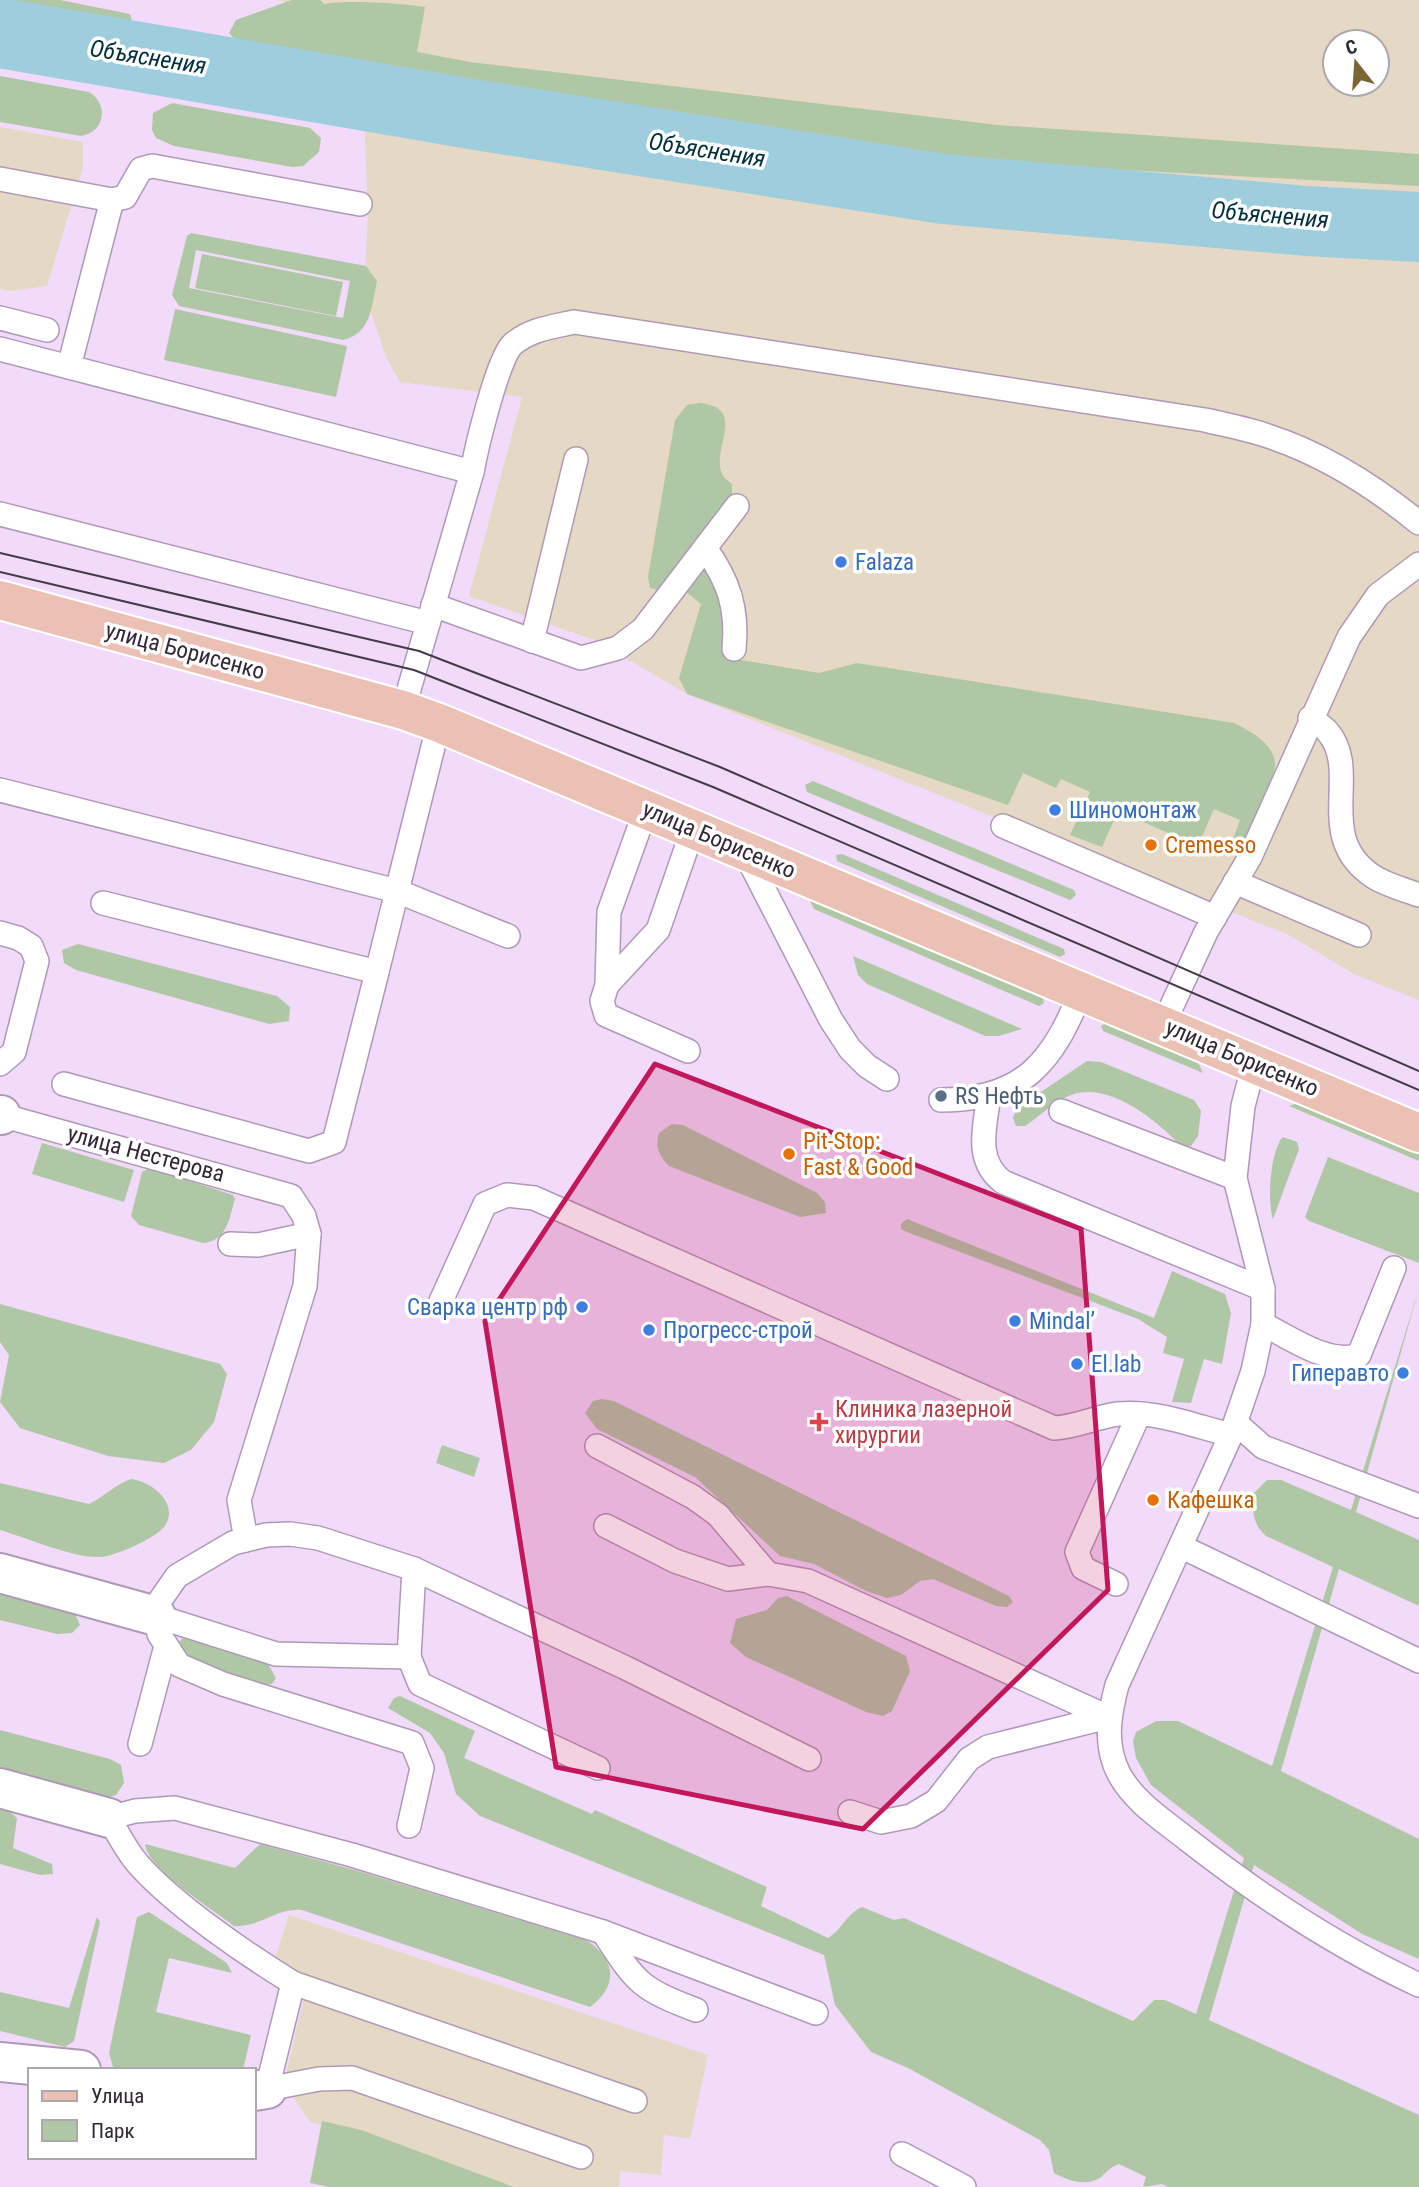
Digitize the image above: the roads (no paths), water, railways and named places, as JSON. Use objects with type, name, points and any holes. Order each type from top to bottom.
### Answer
[{"type":"main road","name":"улица Борисенко","points":[[0,600],[403,710],[439,723],[1419,1133]]},
{"type":"street","points":[[0,1573],[161,1631]]},
{"type":"street","points":[[0,1788],[109,1818]]},
{"type":"street","points":[[0,2062],[60,2068]]},
{"type":"lane","points":[[0,179],[112,200],[125,197],[141,169],[152,166],[360,204]]},
{"type":"lane","points":[[69,367],[112,200]]},
{"type":"lane","points":[[0,318],[47,330]]},
{"type":"lane","points":[[403,710],[501,366],[510,345],[535,330],[574,322],[1205,420],[1268,436],[1316,456],[1386,496],[1419,523]]},
{"type":"lane","points":[[0,349],[472,472]]},
{"type":"lane","points":[[532,641],[576,459]]},
{"type":"lane","points":[[0,514],[430,614],[581,657],[618,648],[643,629],[737,506]]},
{"type":"lane","points":[[705,548],[723,573],[730,592],[736,613],[734,649]]},
{"type":"lane","points":[[1163,1025],[1215,917],[1250,857],[1310,718],[1349,637],[1378,595],[1419,564]]},
{"type":"lane","points":[[1310,718],[1327,731],[1339,753],[1342,835],[1349,849],[1360,865],[1375,878],[1419,895]]},
{"type":"lane","points":[[64,1084],[309,1151],[334,1142],[439,723]]},
{"type":"lane","points":[[0,790],[397,891],[508,936]]},
{"type":"lane","points":[[646,808],[609,912],[607,985],[601,1001],[606,1015],[688,1051]]},
{"type":"lane","points":[[1003,826],[1215,917]]},
{"type":"lane","points":[[607,985],[658,930],[694,829]]},
{"type":"lane","points":[[744,851],[831,1020],[850,1049],[867,1066],[887,1079]]},
{"type":"lane","points":[[1235,882],[1359,935]]},
{"type":"lane","points":[[103,903],[377,972]]},
{"type":"lane","points":[[0,933],[18,937],[31,946],[37,961],[13,1052],[0,1064]]},
{"type":"lane","points":[[941,1100],[989,1095],[1015,1083],[1051,1053],[1064,1033],[1081,991]]},
{"type":"lane","points":[[1254,1064],[1243,1106],[1235,1178],[1263,1289],[1263,1324],[1253,1371],[1233,1429],[1117,1685],[1108,1717],[1110,1744],[1119,1773],[1138,1801],[1236,1878],[1311,1929],[1357,1956],[1419,1985]]},
{"type":"lane","points":[[989,1095],[984,1158],[988,1169],[1003,1182],[1263,1289]]},
{"type":"lane","points":[[1061,1111],[1235,1178]]},
{"type":"lane","name":"улица Нестерова","points":[[0,1116],[291,1196],[304,1216],[309,1234]]},
{"type":"lane","points":[[441,1301],[485,1204],[507,1195],[534,1198],[1054,1428],[1075,1427],[1118,1414],[1139,1413],[1233,1429],[1264,1447],[1419,1506]]},
{"type":"lane","points":[[230,1244],[258,1245],[309,1234],[306,1286],[239,1500],[246,1540]]},
{"type":"lane","points":[[1263,1324],[1341,1359],[1359,1355],[1394,1268]]},
{"type":"lane","points":[[1116,1584],[1083,1569],[1077,1552],[1139,1413]]},
{"type":"lane","points":[[597,1446],[693,1497],[718,1515],[768,1574]]},
{"type":"lane","points":[[606,1526],[675,1561],[728,1579],[768,1574],[808,1581],[1108,1717]]},
{"type":"lane","points":[[140,1744],[161,1631],[161,1599],[177,1576],[233,1543],[266,1535],[290,1534],[318,1538],[414,1569],[626,1668],[808,1759]]},
{"type":"lane","points":[[1182,1546],[1419,1661]]},
{"type":"lane","points":[[414,1569],[409,1657],[415,1678],[429,1691],[598,1768]]},
{"type":"lane","points":[[161,1631],[276,1654],[409,1657]]},
{"type":"lane","points":[[161,1631],[179,1665],[196,1674],[412,1743],[422,1768],[409,1826]]},
{"type":"lane","points":[[849,1812],[881,1822],[911,1816],[936,1801],[969,1759],[988,1747],[1108,1717]]},
{"type":"lane","points":[[635,2101],[293,1983],[255,1960],[155,1881],[137,1863],[109,1818],[135,1811],[175,1808],[365,1859],[603,1932],[816,2013]]},
{"type":"lane","points":[[603,1932],[635,1980],[656,1995],[696,2010]]},
{"type":"lane","points":[[293,1983],[260,2090],[319,2079],[352,2078],[581,2157]]},
{"type":"lane","points":[[902,2154],[964,2187]]},
{"type":"waterway","name":"Объяснения","points":[[0,33],[471,114],[943,189],[1307,221],[1419,227]]},
{"type":"tram line","points":[[0,553],[419,651],[720,767],[1419,1071]]},
{"type":"tram line","points":[[0,572],[414,670],[713,787],[1419,1090]]},
{"type":"place","name":"Falaza","points":[[841,562]]},
{"type":"place","name":"Шиномонтаж","points":[[1055,810]]},
{"type":"place","name":"Cremesso","points":[[1151,845]]},
{"type":"place","name":"RS Нефть","points":[[941,1096]]},
{"type":"place","name":"Pit-Stop: Fast & Good","points":[[789,1154]]},
{"type":"place","name":"Сварка центр рф","points":[[582,1307]]},
{"type":"place","name":"Mindal’","points":[[1015,1321]]},
{"type":"place","name":"Прогресс-строй","points":[[649,1330]]},
{"type":"place","name":"El.lab","points":[[1077,1364]]},
{"type":"place","name":"Гиперавто","points":[[1403,1373]]},
{"type":"place","name":"Клиника лазерной хирургии","points":[[819,1422]]},
{"type":"place","name":"Кафешка","points":[[1153,1500]]}]
